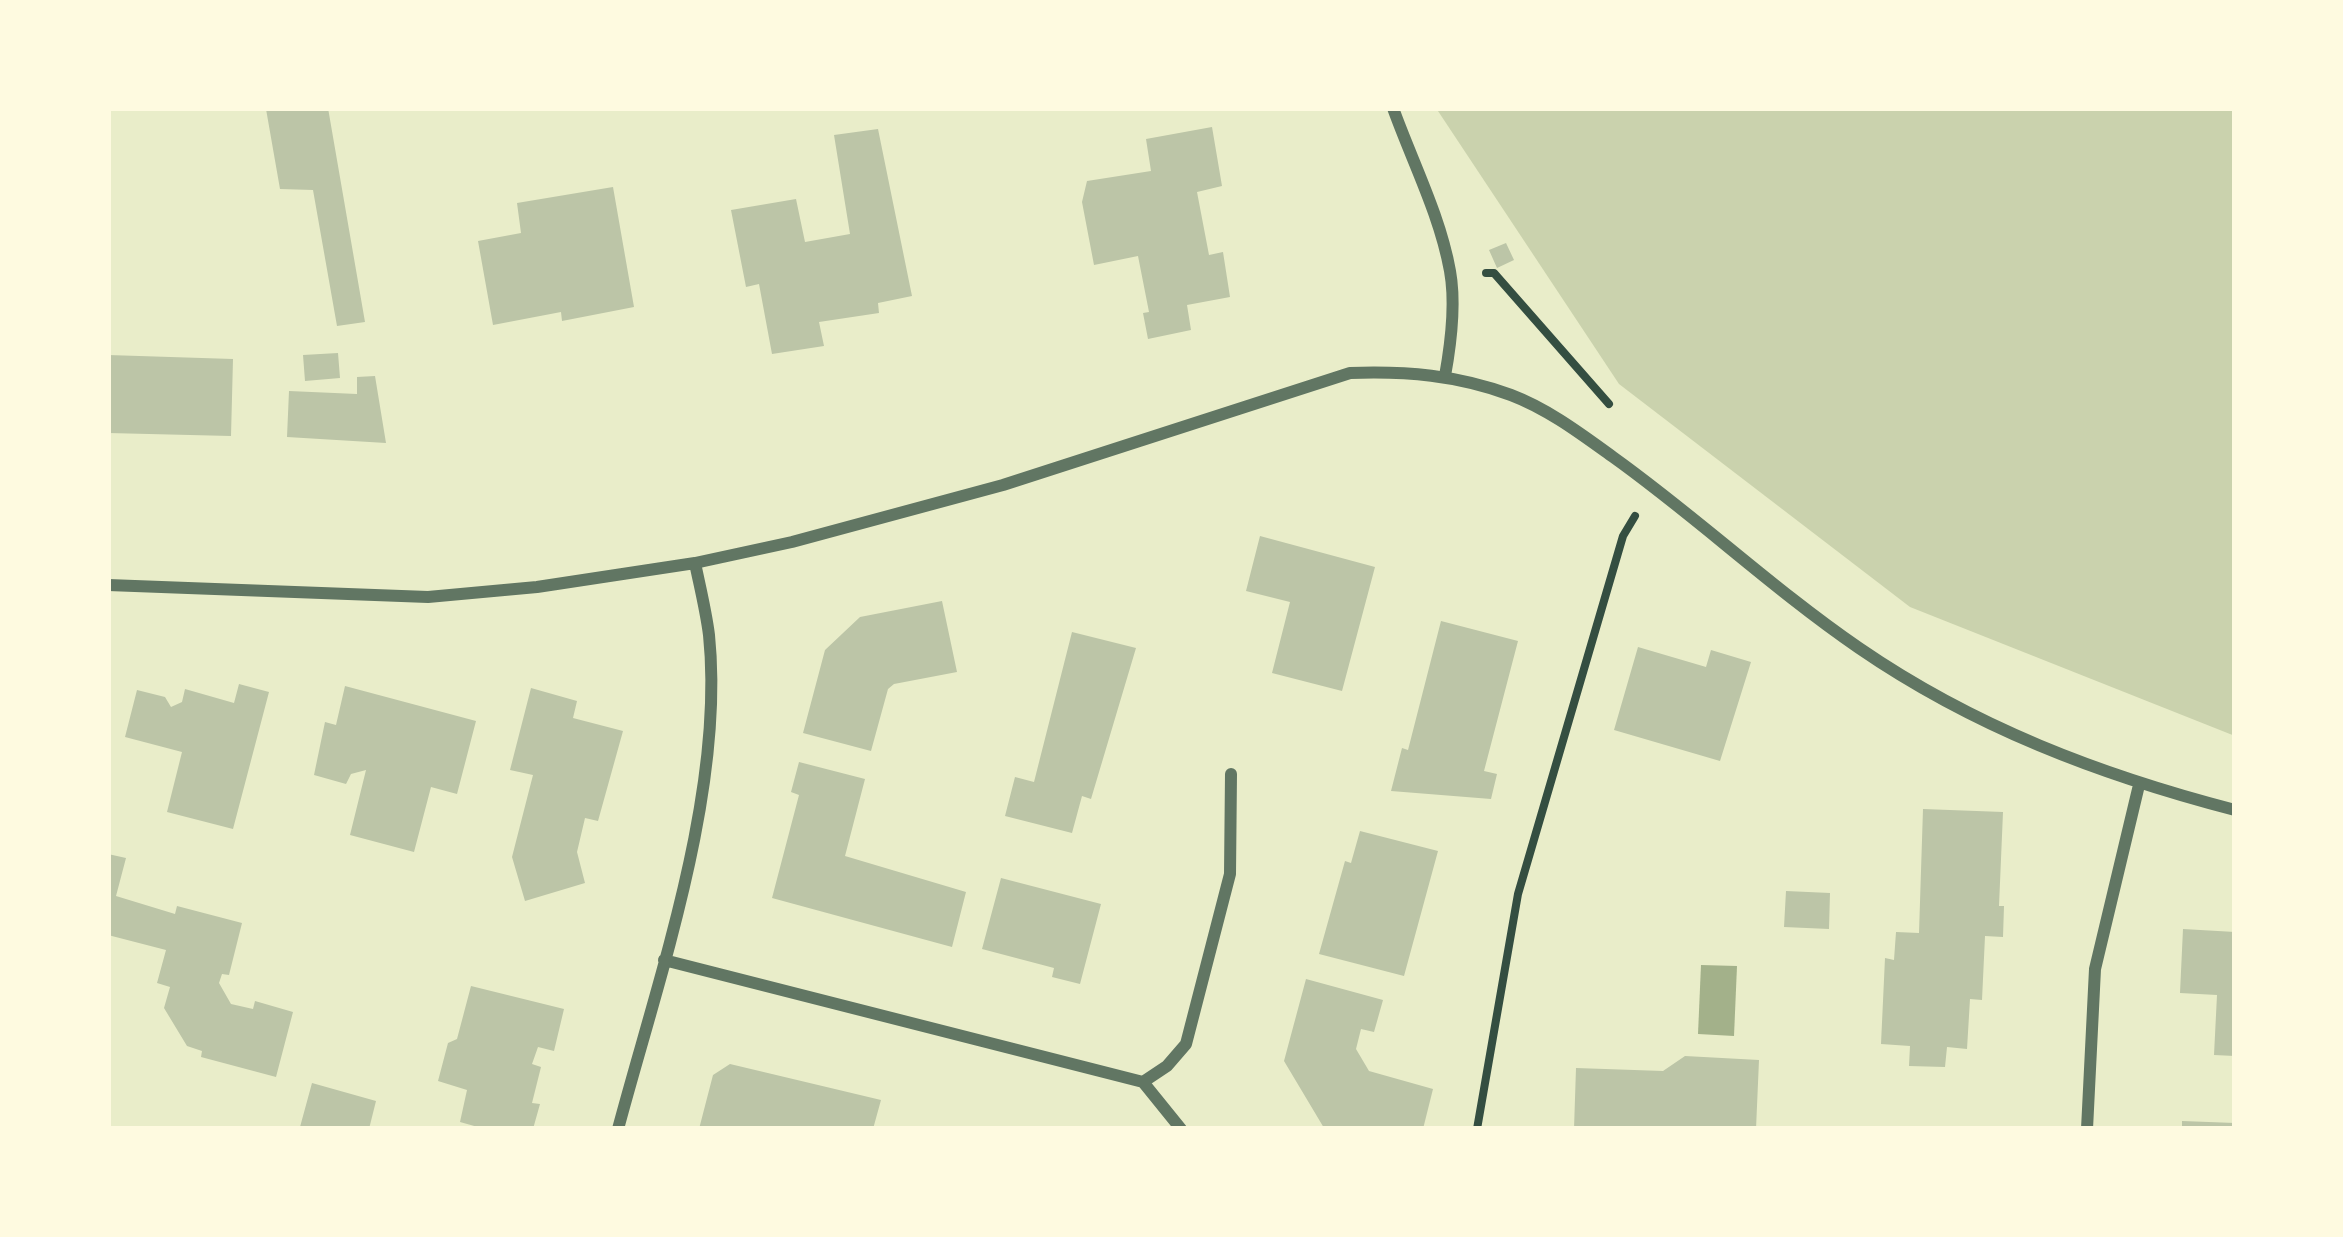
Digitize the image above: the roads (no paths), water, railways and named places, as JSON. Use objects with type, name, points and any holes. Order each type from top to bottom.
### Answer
[{"type":"street","points":[[1393,108],[1451,276],[1445,376]]},
{"type":"street","points":[[108,585],[428,597],[537,587],[695,563],[1003,485],[1350,374],[1406,371],[1445,376],[1514,396],[1566,424],[1652,485],[1771,584],[1860,649],[1962,713],[2139,785],[2235,810]]},
{"type":"street","points":[[618,1129],[705,786],[711,711],[709,635],[695,563]]},
{"type":"street","points":[[1143,1082],[1167,1066],[1186,1044],[1230,874],[1232,774]]},
{"type":"street","points":[[2087,1129],[2095,969],[2139,785]]},
{"type":"street","points":[[664,960],[1143,1082],[1181,1129]]}]
